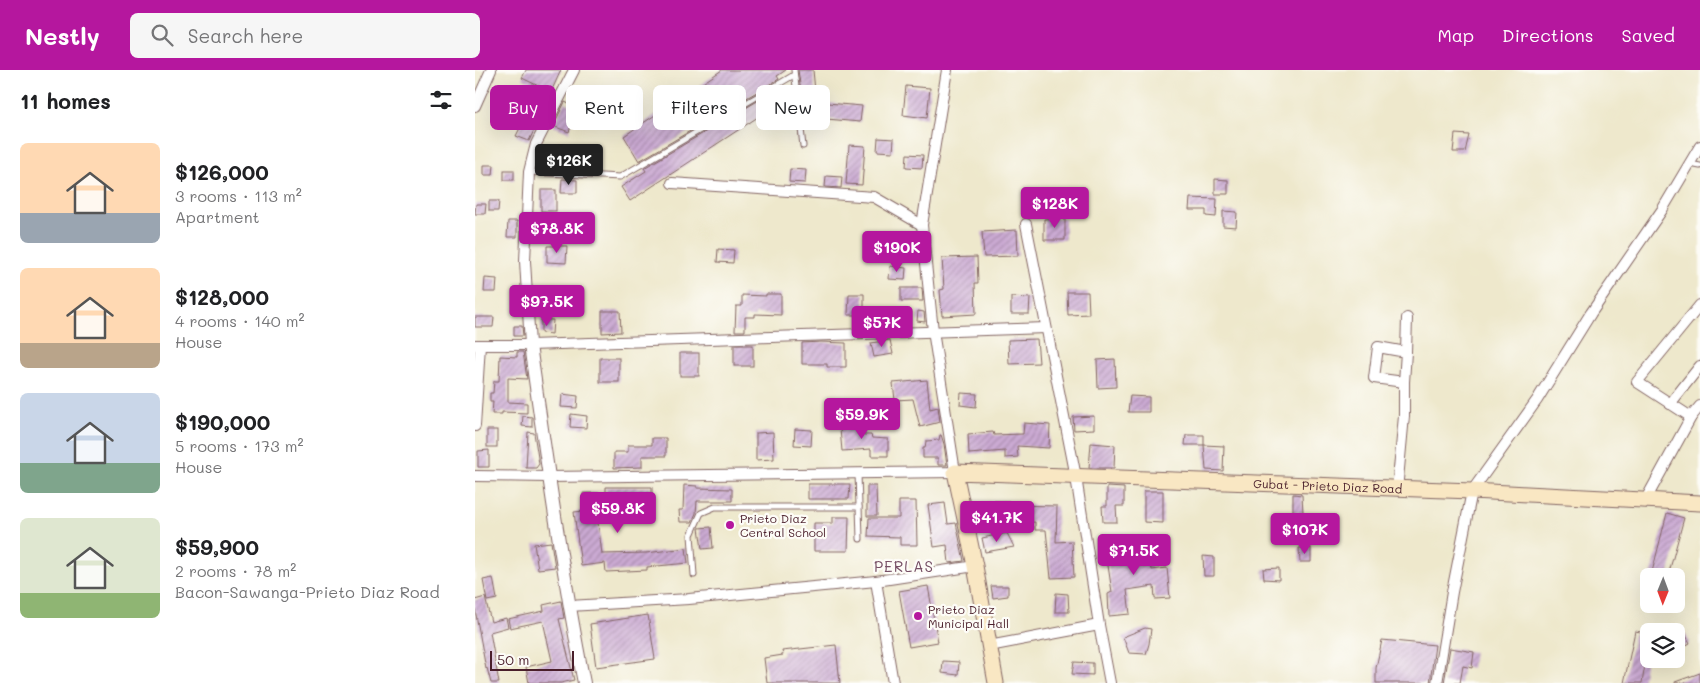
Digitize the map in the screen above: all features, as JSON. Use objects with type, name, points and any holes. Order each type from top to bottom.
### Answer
[{"type":"main road","name":"Gubat - Prieto Diaz Road","points":[[955,472],[1397,490],[1472,491],[1700,503]]},
{"type":"main road","points":[[955,472],[975,566],[996,683]]},
{"type":"street","points":[[475,106],[491,70]]},
{"type":"street","points":[[574,70],[536,144],[529,172],[525,261],[530,345],[548,477],[569,606],[584,683]]},
{"type":"street","points":[[475,476],[548,477],[955,472],[933,331],[922,224],[947,70]]},
{"type":"street","points":[[1437,683],[1452,592],[1472,491],[1537,400],[1591,313],[1662,210],[1700,146]]},
{"type":"street","points":[[673,182],[874,197],[922,224]]},
{"type":"street","points":[[1026,224],[1045,328],[1076,476],[1110,683]]},
{"type":"street","points":[[1691,417],[1637,382],[1700,305]]},
{"type":"street","points":[[1397,490],[1404,416],[1407,318]]},
{"type":"street","points":[[475,426],[478,345],[530,345],[1045,328]]},
{"type":"street","points":[[1404,382],[1374,378],[1378,347],[1406,352]]},
{"type":"street","points":[[1670,404],[1700,366]]},
{"type":"street","points":[[1645,500],[1691,417],[1700,406]]},
{"type":"street","points":[[569,606],[689,599],[876,582],[975,566]]},
{"type":"street","points":[[876,582],[893,683]]},
{"type":"street","points":[[989,646],[1099,625]]},
{"type":"lane","points":[[529,172],[619,177],[794,72],[803,146]]},
{"type":"lane","points":[[1689,164],[1700,166]]},
{"type":"lane","points":[[858,473],[861,539]]},
{"type":"lane","points":[[694,575],[691,535],[701,513],[715,507],[859,507]]},
{"type":"building","points":[[526,70],[561,70],[554,85],[536,85],[522,78]]},
{"type":"building","points":[[722,70],[786,70],[777,76],[779,79],[769,85],[756,85],[756,92],[746,98],[746,85],[700,85]]},
{"type":"building","points":[[798,70],[813,70],[814,85],[800,85]]},
{"type":"building","points":[[906,86],[930,88],[927,118],[903,115]]},
{"type":"building","points":[[566,102],[566,130],[570,130],[569,132],[556,127],[556,120]]},
{"type":"building","points":[[756,102],[756,118],[746,125],[746,108]]},
{"type":"building","points":[[830,103],[862,106],[860,122],[830,119]]},
{"type":"building","points":[[653,116],[653,130],[692,130],[639,161],[624,136],[633,130],[643,130],[643,123]]},
{"type":"building","points":[[519,130],[534,130],[529,141],[516,136]]},
{"type":"building","points":[[708,130],[738,130],[630,201],[621,187],[646,171],[644,168]]},
{"type":"building","points":[[1455,134],[1469,135],[1465,152],[1453,152]]},
{"type":"building","points":[[878,138],[894,139],[893,152],[877,151]]},
{"type":"building","points":[[849,145],[865,146],[862,185],[846,184]]},
{"type":"building","points":[[907,154],[923,155],[922,168],[906,167]]},
{"type":"building","points":[[484,165],[494,165],[493,175],[484,175]]},
{"type":"building","points":[[790,169],[806,170],[805,183],[789,182]]},
{"type":"building","points":[[504,170],[514,170],[514,180],[504,180]]},
{"type":"building","points":[[826,176],[842,177],[841,188],[825,187]]},
{"type":"building","points":[[562,179],[577,180],[577,193],[561,193]]},
{"type":"building","points":[[1215,179],[1228,180],[1228,194],[1215,194]]},
{"type":"building","points":[[541,190],[556,190],[556,211],[541,211]]},
{"type":"building","points":[[1190,198],[1217,199],[1216,217],[1206,216],[1206,210],[1189,210]]},
{"type":"building","points":[[489,201],[499,201],[498,211],[489,211]]},
{"type":"building","points":[[476,204],[486,204],[485,214],[475,214]]},
{"type":"building","points":[[1223,211],[1237,212],[1236,227],[1223,226]]},
{"type":"building","points":[[1065,218],[1065,240],[1044,240],[1044,219]]},
{"type":"building","points":[[508,221],[517,221],[517,237],[507,237]]},
{"type":"building","points":[[1017,230],[1018,256],[984,257],[982,232]]},
{"type":"building","points":[[547,246],[567,246],[566,263],[547,262]]},
{"type":"building","points":[[718,249],[734,250],[733,263],[717,262]]},
{"type":"building","points":[[977,257],[978,283],[975,283],[976,314],[942,316],[940,290],[944,289],[942,258]]},
{"type":"building","points":[[890,266],[906,268],[905,280],[889,279]]},
{"type":"building","points":[[485,278],[497,279],[496,292],[484,292]]},
{"type":"building","points":[[901,288],[922,288],[923,301],[901,301]]},
{"type":"building","points":[[1067,292],[1088,292],[1089,314],[1068,315]]},
{"type":"building","points":[[766,294],[781,294],[781,315],[755,314],[755,317],[745,317],[745,331],[735,331],[736,306],[742,306],[742,295],[766,296]]},
{"type":"building","points":[[849,294],[864,294],[864,315],[848,315]]},
{"type":"building","points":[[1011,297],[1030,298],[1029,314],[1011,314]]},
{"type":"building","points":[[602,311],[620,311],[621,332],[602,333]]},
{"type":"building","points":[[918,311],[924,312],[925,322],[917,321]]},
{"type":"building","points":[[475,317],[494,317],[493,327],[475,327]]},
{"type":"building","points":[[541,320],[553,320],[552,334],[541,333]]},
{"type":"building","points":[[514,326],[522,326],[523,336],[514,336]]},
{"type":"building","points":[[1037,339],[1039,363],[1009,364],[1008,340]]},
{"type":"building","points":[[890,340],[893,354],[874,357],[871,343]]},
{"type":"building","points":[[802,343],[846,343],[846,367],[827,367],[827,364],[802,364]]},
{"type":"building","points":[[734,345],[753,345],[753,366],[734,366]]},
{"type":"building","points":[[517,352],[523,352],[527,379],[508,378],[508,402],[527,403],[527,413],[502,412],[502,414],[492,414],[493,402],[490,402],[490,393],[493,393],[494,381],[499,381],[500,356],[517,357]]},
{"type":"building","points":[[680,353],[699,353],[699,376],[680,376]]},
{"type":"building","points":[[600,358],[619,358],[619,382],[600,382]]},
{"type":"building","points":[[1115,359],[1116,387],[1098,388],[1097,360]]},
{"type":"building","points":[[927,380],[930,409],[938,407],[940,422],[920,427],[913,399],[895,400],[893,383]]},
{"type":"building","points":[[961,393],[977,394],[976,407],[960,405]]},
{"type":"building","points":[[562,394],[578,396],[577,408],[561,407]]},
{"type":"building","points":[[1130,396],[1149,397],[1149,412],[1128,412]]},
{"type":"building","points":[[571,414],[587,416],[586,428],[570,427]]},
{"type":"building","points":[[523,416],[532,417],[532,427],[522,426]]},
{"type":"building","points":[[1094,416],[1094,429],[1074,430],[1073,417]]},
{"type":"building","points":[[851,418],[864,418],[864,435],[871,435],[872,438],[888,439],[888,456],[871,456],[871,449],[842,451],[840,429],[852,428]]},
{"type":"building","points":[[1024,423],[1050,425],[1049,448],[1017,446],[1018,457],[1005,458],[1005,451],[969,454],[968,434],[993,432],[994,435],[1023,434]]},
{"type":"building","points":[[795,429],[812,430],[811,446],[794,445]]},
{"type":"building","points":[[487,430],[497,430],[497,447],[487,447]]},
{"type":"building","points":[[528,432],[534,433],[539,464],[536,468],[526,468]]},
{"type":"building","points":[[773,432],[774,459],[756,460],[756,433]]},
{"type":"building","points":[[940,435],[944,444],[947,465],[938,465],[938,458],[923,458],[923,448],[925,448],[926,441],[939,440]]},
{"type":"building","points":[[1186,435],[1204,435],[1204,445],[1185,445]]},
{"type":"building","points":[[652,438],[666,438],[666,456],[642,456],[642,467],[614,468],[614,452],[628,452],[628,445],[652,445]]},
{"type":"building","points":[[1091,443],[1115,445],[1114,468],[1089,468]]},
{"type":"building","points":[[1204,445],[1224,446],[1223,471],[1206,470]]},
{"type":"building","points":[[489,450],[489,467],[478,467],[478,451]]},
{"type":"building","points":[[808,484],[850,484],[849,499],[808,499]]},
{"type":"building","points":[[684,485],[697,486],[697,488],[732,489],[732,501],[697,501],[696,513],[692,522],[680,522],[679,510],[683,510]]},
{"type":"building","points":[[867,486],[876,486],[877,516],[867,516]]},
{"type":"building","points":[[606,487],[652,487],[652,502],[599,503],[599,507],[596,507],[602,554],[646,553],[686,548],[688,563],[647,567],[647,570],[606,572],[605,563],[581,566],[574,512],[584,511],[583,493],[606,493]]},
{"type":"building","points":[[1107,487],[1124,488],[1124,506],[1116,506],[1117,522],[1103,522],[1102,506],[1107,506]]},
{"type":"building","points":[[1144,491],[1163,491],[1163,523],[1144,522]]},
{"type":"building","points":[[1293,494],[1302,495],[1303,513],[1293,512]]},
{"type":"building","points":[[899,501],[916,501],[917,545],[900,545],[900,537],[868,536],[869,518],[899,518]]},
{"type":"building","points":[[1009,501],[1010,512],[987,513],[989,526],[976,527],[971,504]]},
{"type":"building","points":[[945,503],[948,524],[956,523],[964,561],[949,563],[947,545],[934,547],[928,505]]},
{"type":"building","points":[[1009,505],[1057,506],[1056,542],[1072,541],[1074,577],[1051,578],[1046,530],[1035,530],[1035,522],[1011,524]]},
{"type":"building","points":[[1667,513],[1684,518],[1670,568],[1653,568]]},
{"type":"building","points":[[833,517],[849,517],[848,551],[814,551],[814,523],[833,523]]},
{"type":"building","points":[[711,527],[713,548],[702,549],[699,528]]},
{"type":"building","points":[[1007,533],[1014,547],[985,552],[982,538]]},
{"type":"building","points":[[1124,536],[1146,539],[1152,570],[1167,568],[1170,598],[1155,599],[1154,586],[1127,590],[1130,614],[1109,616],[1108,594],[1112,592],[1107,559],[1125,557]]},
{"type":"building","points":[[551,542],[555,567],[538,569],[534,544]]},
{"type":"building","points":[[1299,548],[1311,548],[1311,562],[1300,562]]},
{"type":"building","points":[[1203,556],[1214,557],[1214,576],[1204,576]]},
{"type":"building","points":[[1279,568],[1279,580],[1264,579],[1263,569]]},
{"type":"building","points":[[493,578],[497,599],[487,601],[483,580]]},
{"type":"building","name":"Prieto Diaz Municipal Hall","points":[[928,586],[938,642],[909,647],[899,591]]},
{"type":"building","points":[[991,586],[1008,586],[1008,596],[993,598]]},
{"type":"building","points":[[1056,593],[1068,594],[1069,612],[1055,612]]},
{"type":"building","points":[[485,597],[491,622],[506,618],[508,627],[490,632],[499,683],[491,683],[486,669],[475,609],[475,600]]},
{"type":"building","points":[[561,601],[564,618],[559,619],[574,680],[561,683],[529,683],[526,667],[552,661],[543,621],[510,628],[508,619],[544,611],[543,605]]},
{"type":"building","points":[[648,615],[655,659],[596,667],[590,624]]},
{"type":"building","points":[[1145,628],[1151,629],[1146,654],[1129,653],[1123,637]]},
{"type":"building","points":[[1635,631],[1640,632],[1640,668],[1644,668],[1642,683],[1624,683]]},
{"type":"building","points":[[1685,634],[1690,643],[1685,646]]},
{"type":"building","points":[[1382,640],[1435,645],[1430,683],[1376,683],[1376,668]]},
{"type":"building","points":[[836,645],[840,683],[767,683],[764,658],[783,655],[782,651]]},
{"type":"building","points":[[1450,648],[1474,652],[1472,668],[1463,666],[1460,683],[1444,683]]},
{"type":"building","points":[[943,661],[959,662],[958,675],[942,673]]},
{"type":"building","points":[[1074,662],[1093,663],[1093,675],[1072,674]]},
{"type":"building","points":[[1700,673],[1700,683],[1675,683],[1675,682]]},
{"type":"place","name":"Prieto Diaz Central School","points":[[730,525]]},
{"type":"place","name":"Prieto Diaz Municipal Hall","points":[[918,616]]},
{"type":"district","name":"PERLAS","points":[[904,566]]}]
